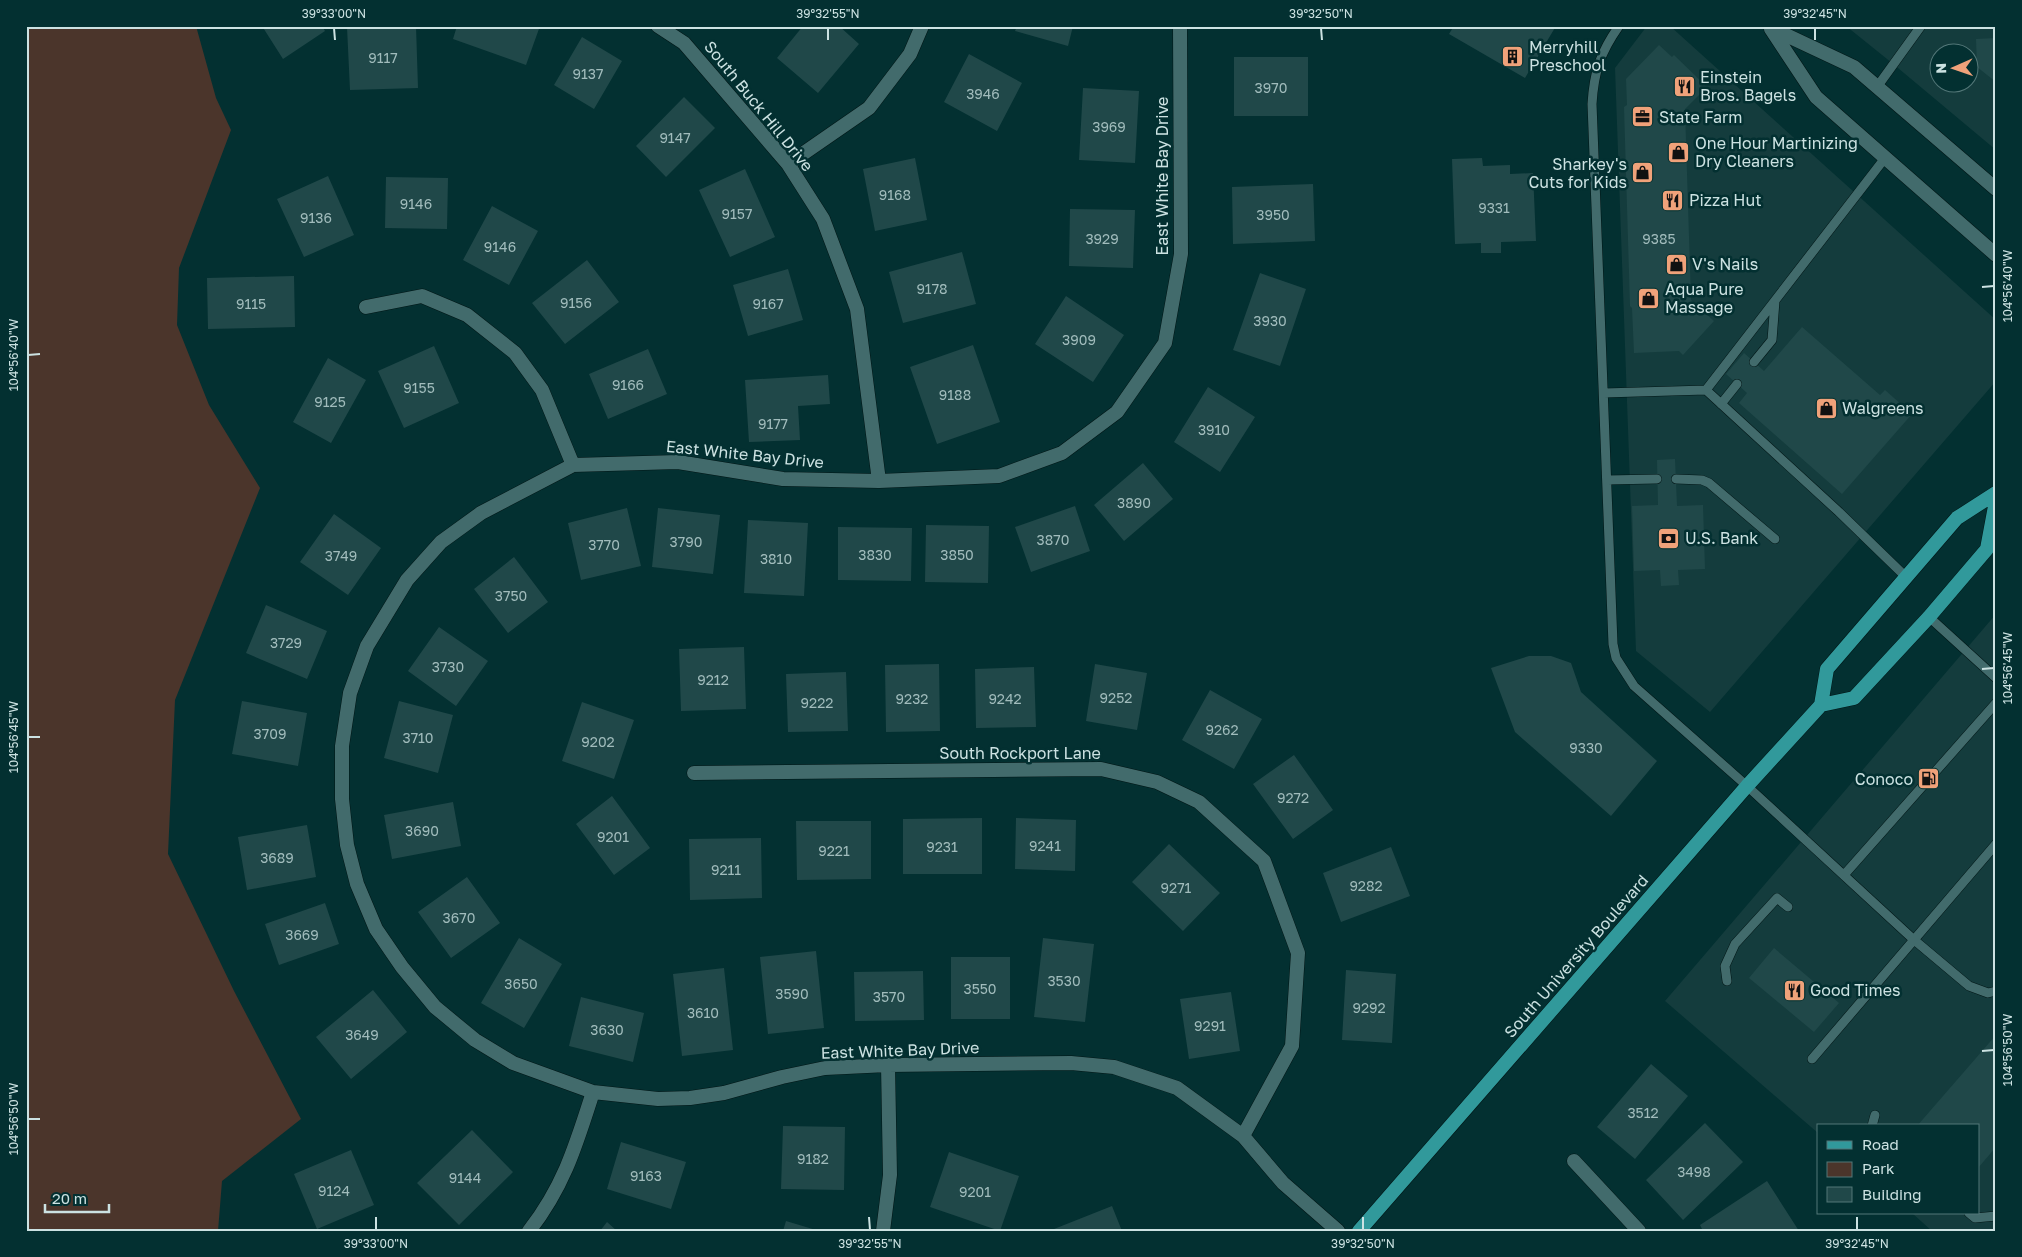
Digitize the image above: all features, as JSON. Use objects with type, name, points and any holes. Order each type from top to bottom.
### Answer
[{"type":"main road","points":[[1996,493],[1957,518],[1827,669],[1821,705],[1854,698],[1929,617],[1986,549],[1996,501]]},
{"type":"main road","name":"South University Boulevard","points":[[1359,1231],[1821,705]]},
{"type":"street","name":"South Buck Hill Drive","points":[[658,26],[684,43],[788,164],[823,219],[857,309],[879,481]]},
{"type":"street","points":[[788,164],[869,108],[910,54],[922,26]]},
{"type":"street","name":"East White Bay Drive","points":[[1180,26],[1181,254],[1165,343],[1118,412],[1062,454],[998,476],[879,481],[783,479],[678,462],[574,465],[481,513],[442,542],[407,580],[367,646],[350,693],[342,746],[342,799],[347,845],[355,876],[376,929],[402,967],[435,1008],[475,1040],[513,1062],[592,1092],[658,1099],[690,1098],[724,1093],[782,1077],[826,1068],[888,1065],[1071,1063],[1114,1066],[1177,1088],[1243,1136],[1283,1183],[1338,1231]]},
{"type":"street","points":[[1770,27],[1854,67],[1996,189]]},
{"type":"street","points":[[1770,27],[1816,97],[1996,255]]},
{"type":"street","points":[[366,307],[422,296],[467,315],[516,353],[542,390],[574,465]]},
{"type":"street","name":"South Rockport Lane","points":[[694,773],[1102,768],[1157,782],[1199,802],[1264,861],[1298,952],[1292,1046],[1243,1136]]},
{"type":"street","points":[[883,1231],[890,1175],[888,1065]]},
{"type":"street","points":[[529,1231],[546,1210],[570,1162],[592,1092]]},
{"type":"street","points":[[1574,1161],[1639,1231]]},
{"type":"lane","points":[[1619,26],[1600,57],[1594,78],[1592,104],[1616,658],[1634,686],[1748,786],[1913,938],[1969,986],[1988,993],[1996,991]]},
{"type":"lane","points":[[1877,87],[1921,26]]},
{"type":"lane","points":[[1706,390],[1885,158]]},
{"type":"lane","points":[[1754,362],[1772,340],[1775,301]]},
{"type":"lane","points":[[1721,404],[1737,384]]},
{"type":"lane","points":[[1604,393],[1706,390],[1839,512],[1906,577]]},
{"type":"lane","points":[[1676,479],[1702,480],[1709,483],[1775,539]]},
{"type":"lane","points":[[1607,480],[1658,480]]},
{"type":"lane","points":[[1929,617],[1996,678]]},
{"type":"lane","points":[[1844,876],[1996,703]]},
{"type":"lane","points":[[1812,1059],[1913,938],[1996,844]]},
{"type":"lane","points":[[1726,980],[1725,966],[1735,944],[1777,898],[1788,907]]},
{"type":"lane","points":[[1873,1124],[1875,1115]]},
{"type":"lane","points":[[1970,1214],[1975,1218],[1996,1216]]},
{"type":"shaded area","points":[[1647,26],[1670,26],[1996,320],[1996,381],[1710,712],[1636,651],[1615,68]]},
{"type":"shaded area","points":[[1846,26],[1996,26],[1996,150],[1892,63]]},
{"type":"shaded area","points":[[1996,614],[1996,1231],[1932,1231],[1913,1214],[1980,1214],[1980,1124],[1817,1124],[1817,1132],[1665,1001]]},
{"type":"green space","points":[[26,26],[196,26],[216,98],[231,130],[179,268],[177,325],[209,405],[260,488],[175,700],[168,854],[234,991],[301,1119],[222,1181],[218,1231],[26,1231]]},
{"type":"building","points":[[262,26],[322,26],[325,31],[283,59]]},
{"type":"building","points":[[416,26],[418,88],[350,90],[347,27]]},
{"type":"building","points":[[457,26],[540,26],[526,65],[453,39]]},
{"type":"building","points":[[803,26],[839,26],[859,44],[818,93],[777,58]]},
{"type":"building","points":[[1017,26],[1073,26],[1068,46],[1015,31]]},
{"type":"building","name":"Merryhill Preschool","points":[[1454,26],[1556,26],[1525,78],[1449,34]]},
{"type":"building","points":[[582,37],[622,61],[594,109],[554,85]]},
{"type":"building","points":[[1996,38],[1996,82],[1980,69],[1980,42],[1976,42],[1976,39]]},
{"type":"building","points":[[1659,45],[1672,57],[1674,55],[1707,87],[1685,109],[1691,300],[1714,321],[1683,355],[1679,351],[1634,353],[1632,308],[1630,306],[1624,107],[1627,105],[1626,79]]},
{"type":"building","points":[[969,54],[1022,83],[997,131],[944,102]]},
{"type":"building","points":[[1234,57],[1308,57],[1308,116],[1234,116]]},
{"type":"building","points":[[1083,88],[1139,91],[1135,163],[1079,160]]},
{"type":"building","points":[[684,97],[715,128],[666,177],[636,146]]},
{"type":"building","points":[[915,158],[927,220],[875,231],[863,169]]},
{"type":"building","points":[[1482,158],[1483,166],[1510,165],[1510,174],[1533,173],[1536,241],[1501,242],[1501,253],[1481,253],[1481,243],[1455,244],[1452,159]]},
{"type":"building","points":[[745,169],[775,237],[730,257],[699,190]]},
{"type":"building","points":[[328,176],[354,235],[304,257],[277,199]]},
{"type":"building","points":[[386,177],[448,178],[447,229],[385,228]]},
{"type":"building","points":[[1313,184],[1315,241],[1233,244],[1232,187]]},
{"type":"building","points":[[492,206],[538,231],[509,285],[463,260]]},
{"type":"building","points":[[1070,209],[1135,210],[1133,268],[1069,266]]},
{"type":"building","points":[[962,252],[976,304],[903,323],[889,272]]},
{"type":"building","points":[[587,260],[619,302],[565,344],[532,303]]},
{"type":"building","points":[[788,269],[803,320],[748,336],[733,285]]},
{"type":"building","points":[[1260,273],[1306,289],[1280,366],[1233,350]]},
{"type":"building","points":[[294,276],[295,327],[208,329],[207,278]]},
{"type":"building","points":[[1066,296],[1124,335],[1093,382],[1035,344]]},
{"type":"building","name":"Walgreens","points":[[1802,327],[1880,395],[1885,390],[1912,414],[1842,494],[1739,403],[1747,393],[1726,374],[1744,353],[1764,371]]},
{"type":"building","points":[[973,345],[1000,422],[937,444],[910,367]]},
{"type":"building","points":[[434,346],[459,403],[404,428],[378,371]]},
{"type":"building","points":[[648,349],[667,394],[608,419],[589,374]]},
{"type":"building","points":[[328,358],[366,380],[331,443],[293,422]]},
{"type":"building","points":[[828,375],[830,404],[798,406],[800,440],[749,442],[745,380]]},
{"type":"building","points":[[1208,387],[1255,417],[1220,472],[1174,442]]},
{"type":"building","name":"U.S. Bank","points":[[1675,459],[1677,506],[1703,505],[1705,569],[1678,570],[1679,585],[1661,586],[1660,570],[1634,571],[1632,506],[1658,505],[1657,460]]},
{"type":"building","points":[[1143,463],[1173,499],[1124,541],[1094,505]]},
{"type":"building","points":[[1075,506],[1090,551],[1031,572],[1015,527]]},
{"type":"building","points":[[627,508],[641,566],[581,580],[568,523]]},
{"type":"building","points":[[658,508],[720,515],[713,574],[652,567]]},
{"type":"building","points":[[334,514],[381,548],[348,595],[300,562]]},
{"type":"building","points":[[748,520],[808,523],[804,596],[744,593]]},
{"type":"building","points":[[926,525],[989,526],[988,583],[925,582]]},
{"type":"building","points":[[838,527],[912,528],[911,581],[838,580]]},
{"type":"building","points":[[514,557],[548,602],[508,633],[474,589]]},
{"type":"building","points":[[266,605],[327,631],[307,679],[246,653]]},
{"type":"building","points":[[439,627],[488,661],[456,706],[408,671]]},
{"type":"building","points":[[744,647],[746,709],[681,711],[679,649]]},
{"type":"building","points":[[1529,656],[1551,656],[1571,663],[1581,692],[1657,761],[1611,816],[1515,732],[1491,668]]},
{"type":"building","points":[[939,664],[940,731],[886,732],[885,665]]},
{"type":"building","points":[[1095,664],[1147,673],[1137,730],[1086,721]]},
{"type":"building","points":[[1034,667],[1036,727],[976,728],[975,669]]},
{"type":"building","points":[[846,672],[848,731],[788,732],[786,674]]},
{"type":"building","points":[[1210,690],[1262,719],[1234,769],[1182,740]]},
{"type":"building","points":[[242,701],[307,713],[298,766],[232,754]]},
{"type":"building","points":[[399,701],[453,715],[438,773],[384,758]]},
{"type":"building","points":[[582,702],[634,720],[614,779],[562,761]]},
{"type":"building","points":[[1294,755],[1333,810],[1293,839],[1253,784]]},
{"type":"building","points":[[612,796],[650,848],[614,875],[576,824]]},
{"type":"building","points":[[453,802],[461,846],[392,859],[384,815]]},
{"type":"building","points":[[982,818],[982,874],[903,874],[903,819]]},
{"type":"building","points":[[1016,818],[1076,820],[1075,871],[1015,869]]},
{"type":"building","points":[[796,821],[871,821],[871,879],[797,880]]},
{"type":"building","points":[[307,825],[316,877],[247,890],[238,837]]},
{"type":"building","points":[[761,838],[762,898],[690,900],[689,839]]},
{"type":"building","points":[[1169,844],[1220,893],[1183,931],[1132,882]]},
{"type":"building","points":[[1391,847],[1410,896],[1341,922],[1323,873]]},
{"type":"building","points":[[467,877],[500,923],[451,958],[418,912]]},
{"type":"building","points":[[325,903],[339,944],[279,965],[265,924]]},
{"type":"building","points":[[519,938],[562,964],[524,1028],[481,1003]]},
{"type":"building","points":[[1043,938],[1094,944],[1085,1022],[1034,1017]]},
{"type":"building","name":"Good Times","points":[[1774,948],[1839,1003],[1814,1032],[1749,978]]},
{"type":"building","points":[[816,951],[824,1028],[768,1034],[760,957]]},
{"type":"building","points":[[951,957],[1010,957],[1010,1019],[951,1019]]},
{"type":"building","points":[[724,968],[733,1050],[682,1056],[673,974]]},
{"type":"building","points":[[1346,970],[1396,974],[1392,1043],[1342,1040]]},
{"type":"building","points":[[923,971],[924,1020],[855,1021],[854,972]]},
{"type":"building","points":[[373,990],[407,1032],[351,1079],[316,1037]]},
{"type":"building","points":[[1231,992],[1240,1051],[1189,1059],[1180,999]]},
{"type":"building","points":[[581,997],[644,1013],[633,1062],[569,1046]]},
{"type":"building","points":[[1996,1035],[1996,1147],[1980,1166],[1980,1124],[1919,1124]]},
{"type":"building","points":[[1651,1064],[1688,1096],[1635,1159],[1597,1127]]},
{"type":"building","points":[[1705,1123],[1743,1162],[1683,1220],[1646,1180]]},
{"type":"building","points":[[783,1126],[845,1127],[844,1190],[781,1189]]},
{"type":"building","points":[[472,1130],[513,1172],[459,1225],[417,1183]]},
{"type":"building","points":[[621,1142],[686,1162],[671,1209],[607,1189]]},
{"type":"building","points":[[351,1150],[374,1205],[317,1229],[294,1174]]},
{"type":"building","points":[[949,1152],[1019,1176],[1000,1231],[930,1207]]},
{"type":"building","points":[[1767,1181],[1799,1231],[1703,1231],[1700,1225]]},
{"type":"building","points":[[1112,1206],[1122,1231],[1049,1231]]},
{"type":"building","points":[[786,1221],[816,1230],[816,1231],[783,1231]]},
{"type":"building","points":[[607,1222],[617,1231],[600,1231]]},
{"type":"place","name":"Merryhill Preschool","points":[[1513,56]]},
{"type":"place","name":"Einstein Bros. Bagels","points":[[1684,86]]},
{"type":"place","name":"State Farm","points":[[1643,117]]},
{"type":"place","name":"One Hour Martinizing Dry Cleaners","points":[[1679,152]]},
{"type":"place","name":"Sharkey's Cuts for Kids","points":[[1643,173]]},
{"type":"place","name":"Pizza Hut","points":[[1673,200]]},
{"type":"place","name":"V's Nails","points":[[1676,264]]},
{"type":"place","name":"Aqua Pure Massage","points":[[1649,298]]},
{"type":"place","name":"Walgreens","points":[[1826,408]]},
{"type":"place","name":"U.S. Bank","points":[[1669,538]]},
{"type":"place","name":"Conoco","points":[[1929,779]]},
{"type":"place","name":"Good Times","points":[[1794,990]]}]
